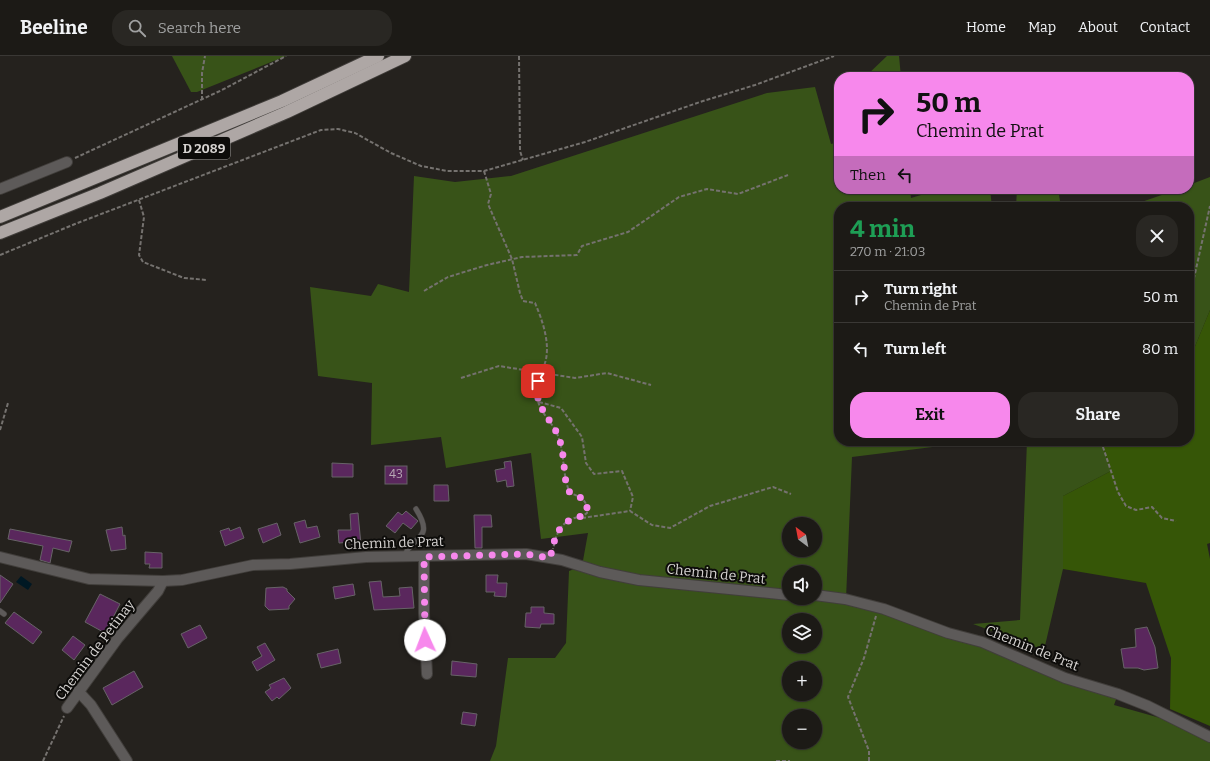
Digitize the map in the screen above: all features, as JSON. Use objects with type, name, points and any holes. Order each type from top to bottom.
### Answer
[{"type":"highway","name":"D 2089","points":[[0,217],[282,101],[378,56]]},
{"type":"highway","name":"D 2089","points":[[0,233],[287,112],[405,56]]},
{"type":"street","points":[[0,189],[67,162]]},
{"type":"street","name":"Chemin de Prat","points":[[0,557],[89,578],[163,581],[182,580],[253,565],[290,564],[366,557],[526,554],[562,560],[600,572],[638,580],[782,594]]},
{"type":"street","points":[[424,557],[424,613],[427,674]]},
{"type":"street","name":"Chemin de Petinay","points":[[67,708],[118,638],[158,591],[163,581]]},
{"type":"street","name":"Chemin de Prat","points":[[822,596],[846,599],[879,608],[948,633],[982,642],[1065,678],[1118,694],[1148,706],[1210,737]]},
{"type":"street","points":[[78,691],[91,705],[127,761]]},
{"type":"lane","points":[[404,557],[406,550],[418,540],[424,527],[424,521],[416,509]]},
{"type":"path","points":[[202,100],[202,73],[205,56]]},
{"type":"path","points":[[67,162],[202,100],[286,56]]},
{"type":"path","points":[[519,56],[520,151],[523,160]]},
{"type":"path","points":[[0,255],[321,130],[338,129],[356,133],[420,166],[447,171],[484,171],[585,142],[700,102],[755,86],[834,56]]},
{"type":"path","points":[[484,171],[491,194],[488,204],[512,259],[523,301],[535,303],[541,316],[546,341],[546,361],[538,381],[538,402],[557,433],[562,447],[566,484],[570,493],[582,497],[587,505],[587,512],[581,518]]},
{"type":"path","points":[[424,291],[448,277],[512,259],[577,255],[582,246],[628,232],[679,197],[707,189],[738,194],[788,175]]},
{"type":"path","points":[[139,200],[144,217],[139,255],[143,262],[184,278],[207,280]]},
{"type":"path","points":[[1194,278],[1210,206]]},
{"type":"path","points":[[461,378],[499,366],[574,378],[607,373],[651,385]]},
{"type":"path","points":[[538,402],[561,408],[582,437],[586,463],[594,474],[622,471],[633,497],[630,511]]},
{"type":"path","points":[[0,430],[8,403]]},
{"type":"path","points":[[1103,446],[1118,492],[1126,506],[1136,510],[1152,507],[1162,518],[1176,521]]},
{"type":"path","points":[[550,558],[558,529],[571,519],[630,511],[652,525],[670,528],[710,506],[772,488],[790,494]]},
{"type":"path","points":[[870,761],[869,751],[848,697],[864,658],[879,608]]},
{"type":"path","name":"Chemin de Petinay","points":[[43,761],[67,708]]},
{"type":"path","points":[[776,761],[790,761]]},
{"type":"green space","points":[[172,56],[286,56],[197,92],[191,92]]},
{"type":"green space","points":[[887,56],[899,56],[901,72],[870,72]]},
{"type":"green space","points":[[815,87],[831,144],[834,143],[834,194],[911,194],[911,198],[924,194],[991,194],[991,202],[834,202],[834,446],[941,446],[852,457],[846,599],[1118,694],[1114,705],[1210,732],[1210,761],[490,761],[496,746],[508,658],[555,658],[566,643],[569,571],[582,566],[588,533],[541,539],[531,453],[446,468],[441,437],[371,445],[372,383],[318,376],[310,287],[371,296],[378,284],[409,292],[414,176],[455,182],[511,176],[767,93]]},
{"type":"green space","points":[[1210,177],[1210,310],[1194,349],[1194,202],[1141,202],[1165,194],[1194,194],[1194,183]]},
{"type":"green space","points":[[1017,194],[1059,194],[1060,202],[1016,202]]},
{"type":"green space","points":[[1210,310],[1210,543],[1207,544],[1210,559],[1210,726],[1170,709],[1171,658],[1146,583],[1063,569],[1063,496],[1111,471],[1103,446],[1194,446],[1194,349]]},
{"type":"green space","points":[[1027,446],[1103,446],[1111,471],[1063,496],[1063,569],[1044,650],[973,624],[1020,620]]},
{"type":"water","points":[[21,576],[32,584],[28,590],[16,582]]},
{"type":"building","points":[[511,461],[514,486],[507,487],[506,480],[497,482],[495,470],[505,468],[504,462]]},
{"type":"building","points":[[332,463],[353,464],[353,477],[332,477]]},
{"type":"building","points":[[385,466],[407,466],[407,484],[385,484]]},
{"type":"building","points":[[434,485],[448,485],[449,501],[434,501]]},
{"type":"building","points":[[406,511],[418,521],[411,529],[403,523],[395,533],[386,526],[398,512],[402,515]]},
{"type":"building","points":[[358,513],[361,545],[352,545],[352,542],[339,543],[338,530],[351,530],[350,514]]},
{"type":"building","points":[[474,515],[491,515],[492,527],[482,527],[482,548],[475,548]]},
{"type":"building","points":[[305,520],[307,528],[317,526],[320,537],[300,543],[294,523]]},
{"type":"building","points":[[277,523],[281,535],[263,543],[258,529]]},
{"type":"building","points":[[122,527],[123,536],[125,535],[126,549],[111,551],[106,530]]},
{"type":"building","points":[[240,527],[244,538],[225,546],[220,531],[229,528],[230,531]]},
{"type":"building","points":[[10,529],[72,541],[69,552],[53,548],[50,563],[40,560],[43,546],[8,539]]},
{"type":"building","points":[[145,552],[162,553],[162,568],[149,568],[150,564],[145,564]]},
{"type":"building","points":[[0,575],[13,584],[0,603]]},
{"type":"building","points":[[486,575],[498,575],[497,583],[507,583],[506,597],[494,596],[495,592],[486,592]]},
{"type":"building","points":[[381,581],[383,597],[400,596],[399,588],[412,587],[414,608],[374,610],[369,582]]},
{"type":"building","points":[[353,584],[355,595],[335,599],[333,587]]},
{"type":"building","points":[[283,587],[287,589],[287,591],[295,599],[289,606],[289,609],[269,610],[265,606],[266,588]]},
{"type":"building","points":[[100,594],[120,604],[105,633],[85,622]]},
{"type":"building","points":[[531,607],[544,607],[544,613],[554,614],[554,624],[541,624],[540,628],[525,627],[526,613],[531,613]]},
{"type":"building","points":[[14,612],[42,632],[33,644],[5,623]]},
{"type":"building","points":[[200,625],[207,638],[188,648],[181,634]]},
{"type":"building","points":[[1147,627],[1155,647],[1158,668],[1144,670],[1138,668],[1124,668],[1121,649],[1136,647],[1135,629]]},
{"type":"building","points":[[73,636],[85,645],[74,660],[62,650]]},
{"type":"building","points":[[265,643],[275,660],[257,671],[252,662],[262,656],[257,647]]},
{"type":"building","points":[[338,649],[341,663],[321,668],[317,654]]},
{"type":"building","points":[[452,661],[477,664],[476,677],[451,675]]},
{"type":"building","points":[[134,671],[143,687],[112,705],[103,688]]},
{"type":"building","points":[[284,678],[291,688],[279,699],[277,697],[272,701],[265,692],[271,688],[269,685]]},
{"type":"building","points":[[463,712],[477,714],[475,726],[461,724]]},
{"type":"route","points":[[425,640],[424,557],[526,554],[550,558],[558,529],[571,519],[581,518],[587,512],[587,505],[582,497],[570,493],[566,484],[562,447],[557,433],[538,402],[538,381]]}]
